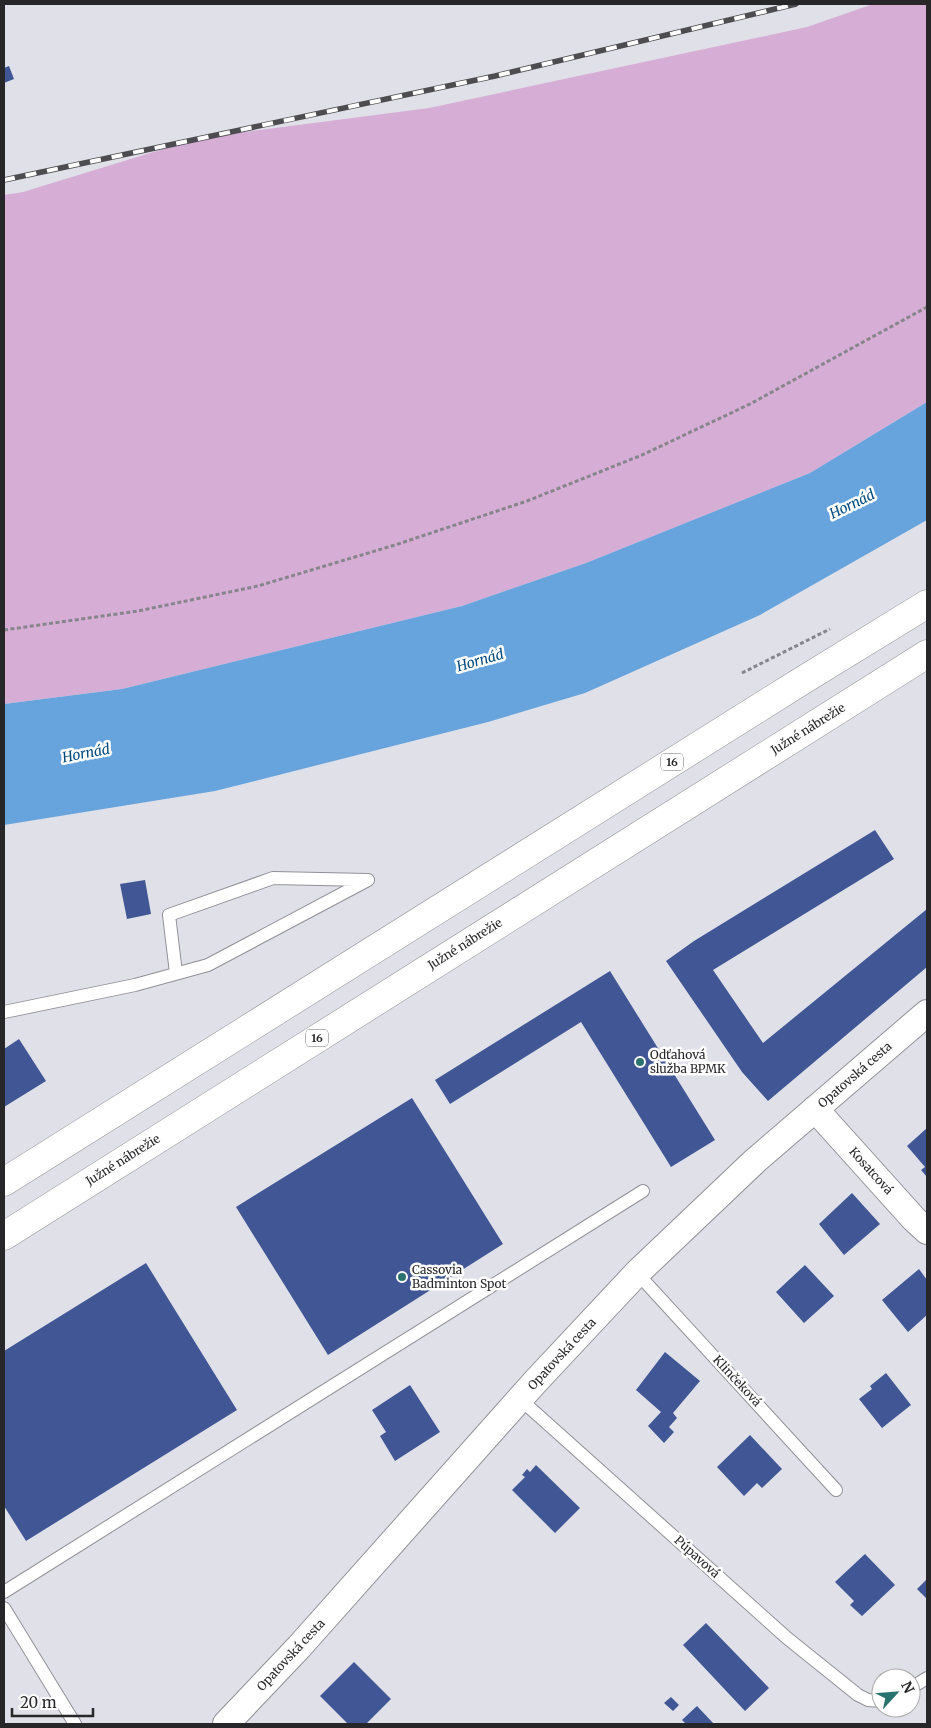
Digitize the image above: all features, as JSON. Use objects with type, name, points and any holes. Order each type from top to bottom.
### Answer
[{"type":"highway","name":"16","points":[[4,1182],[927,604]]},
{"type":"highway","name":"Južné nábrežie","points":[[4,1236],[927,654]]},
{"type":"street","name":"Opatovská cesta","points":[[226,1724],[300,1647],[520,1399],[637,1273],[756,1160],[927,1013]]},
{"type":"street","name":"Kosatcová","points":[[815,1109],[927,1231]]},
{"type":"lane","points":[[4,1012],[135,985],[208,965],[368,880],[274,878],[169,915],[176,973]]},
{"type":"lane","points":[[4,1592],[643,1191]]},
{"type":"lane","name":"Klinčeková","points":[[637,1273],[836,1490]]},
{"type":"lane","name":"Púpavová","points":[[520,1399],[787,1638],[858,1695],[871,1700]]},
{"type":"lane","points":[[4,1608],[75,1724]]},
{"type":"path","points":[[4,630],[138,611],[258,586],[395,545],[527,501],[642,455],[750,404],[927,307]]},
{"type":"shaded area","points":[[873,4],[927,4],[927,402],[810,473],[586,563],[462,606],[122,689],[4,704],[4,195],[23,192],[199,138],[429,108],[807,27]]},
{"type":"water","name":"Hornád","points":[[927,402],[927,520],[760,615],[585,693],[488,722],[215,791],[4,825],[4,704],[122,689],[462,606],[586,563],[810,473]]},
{"type":"building","points":[[9,66],[14,79],[4,83],[4,68]]},
{"type":"building","points":[[875,830],[894,859],[713,970],[763,1043],[927,909],[927,967],[768,1101],[742,1072],[666,961],[694,941]]},
{"type":"building","points":[[145,880],[151,914],[127,919],[120,884]]},
{"type":"building","points":[[610,971],[715,1140],[671,1167],[581,1022],[450,1104],[435,1080]]},
{"type":"building","points":[[19,1039],[46,1081],[4,1107],[4,1049]]},
{"type":"building","points":[[412,1098],[503,1244],[328,1355],[236,1207]]},
{"type":"building","points":[[927,1128],[927,1177],[921,1170],[925,1167],[907,1146]]},
{"type":"building","points":[[852,1193],[880,1224],[844,1255],[819,1224]]},
{"type":"building","points":[[146,1263],[237,1410],[26,1541],[4,1506],[4,1351]]},
{"type":"building","points":[[805,1265],[834,1296],[804,1323],[776,1292]]},
{"type":"building","points":[[919,1269],[927,1280],[927,1315],[908,1332],[882,1300]]},
{"type":"building","points":[[665,1352],[700,1381],[673,1413],[677,1418],[669,1427],[674,1432],[664,1443],[648,1426],[661,1412],[636,1390]]},
{"type":"building","points":[[886,1373],[911,1405],[882,1428],[859,1399],[872,1389],[870,1386]]},
{"type":"building","points":[[410,1385],[440,1432],[395,1461],[380,1436],[386,1432],[372,1410]]},
{"type":"building","points":[[750,1435],[782,1469],[762,1488],[757,1483],[744,1496],[717,1467]]},
{"type":"building","points":[[536,1465],[580,1508],[555,1533],[512,1490],[525,1477],[522,1475],[527,1469],[530,1472]]},
{"type":"building","points":[[865,1554],[895,1585],[862,1616],[850,1605],[854,1601],[835,1582]]},
{"type":"building","points":[[927,1579],[927,1599],[917,1589]]},
{"type":"building","points":[[706,1623],[769,1688],[745,1711],[683,1645]]},
{"type":"building","points":[[354,1662],[391,1699],[366,1724],[348,1724],[320,1696]]},
{"type":"building","points":[[671,1697],[679,1705],[673,1711],[664,1703]]},
{"type":"building","points":[[697,1706],[714,1724],[686,1724],[682,1720]]},
{"type":"railway","points":[[4,180],[495,76],[796,4]]},
{"type":"place","name":"Odťahová služba BPMK","points":[[640,1062]]},
{"type":"place","name":"Cassovia Badminton Spot","points":[[402,1277]]}]
